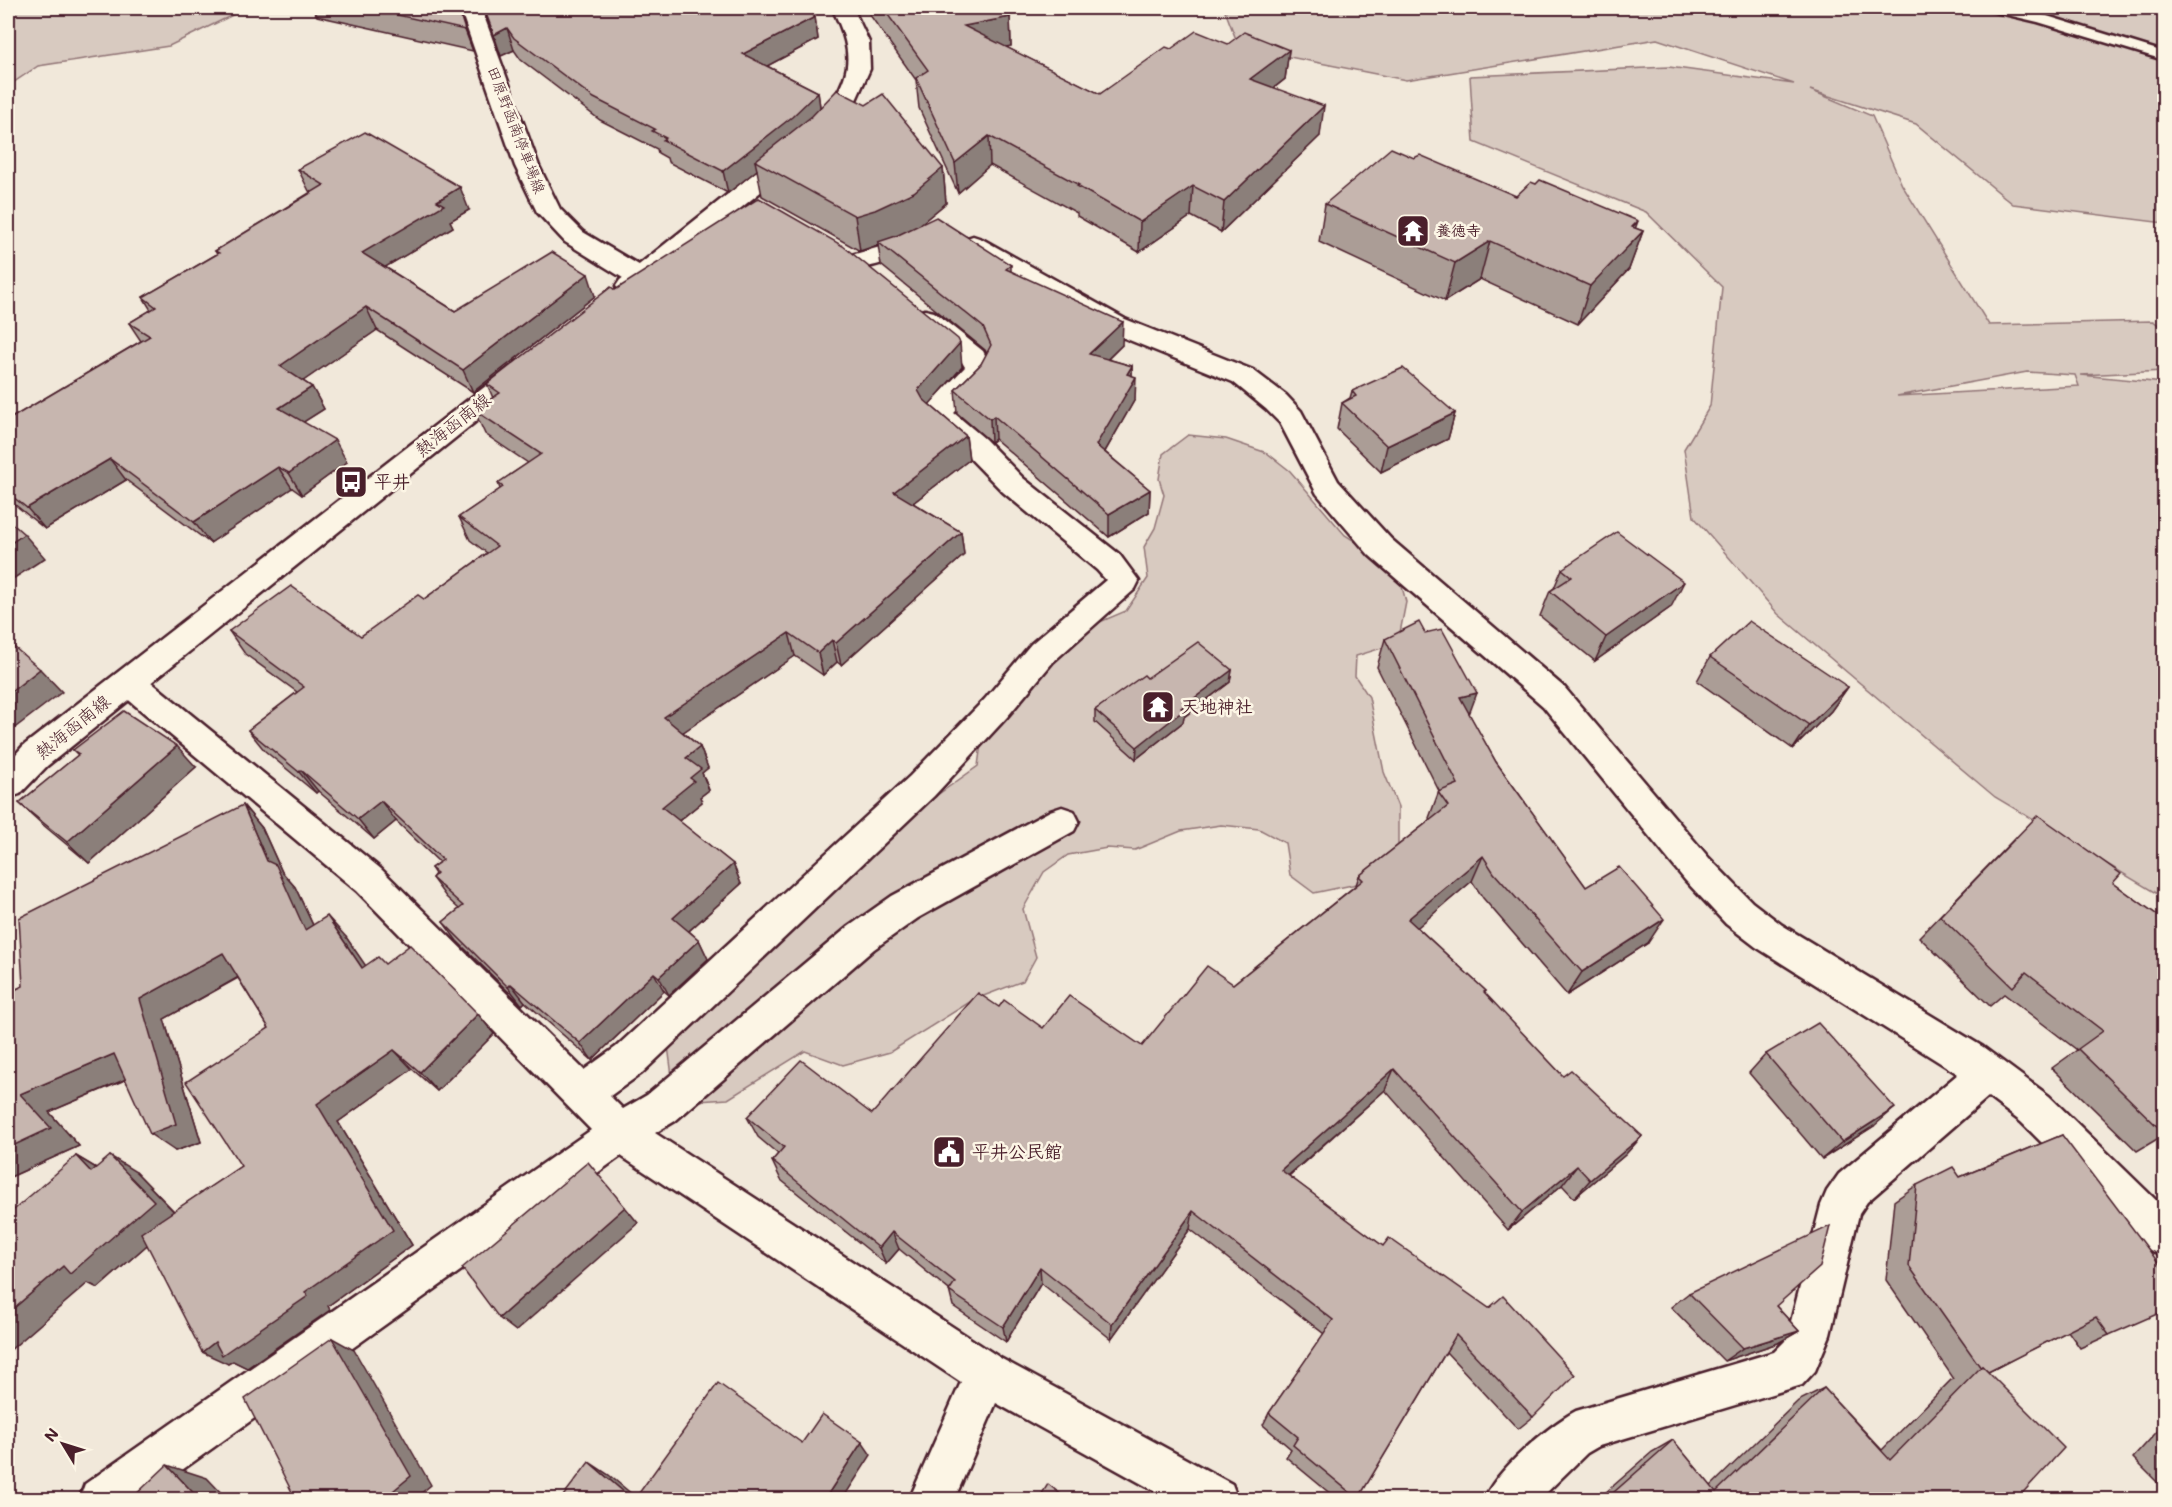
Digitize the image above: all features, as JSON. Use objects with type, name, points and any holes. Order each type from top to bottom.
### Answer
[{"type":"street","name":"田原野函南停車場線","points":[[470,8],[527,166],[549,212],[574,237],[640,277]]},
{"type":"street","points":[[612,299],[640,277],[752,203],[825,128],[846,99],[857,71],[860,49],[843,8]]},
{"type":"street","points":[[582,1094],[629,1059],[922,786],[996,708],[1042,653],[1124,581],[1108,562],[1012,485],[975,446],[937,414],[971,379],[978,367],[974,357],[846,256],[889,252],[940,227],[953,232],[1116,326],[1243,376],[1276,402],[1291,418],[1327,486],[1380,547],[1554,697],[1584,730],[1630,791],[1697,869],[1739,913],[1769,936],[1987,1073],[2035,1109],[2164,1236]]},
{"type":"street","name":"熱海函南線","points":[[8,784],[35,756],[548,351]]},
{"type":"street","points":[[129,682],[369,880],[620,1133],[987,1374],[1216,1500]]},
{"type":"street","points":[[101,1500],[620,1133],[661,1108],[861,938],[905,907],[1062,822]]},
{"type":"street","points":[[1506,1500],[1571,1437],[1591,1426],[1788,1370],[1800,1356],[1809,1335],[1841,1205],[1853,1188],[1987,1073]]},
{"type":"street","points":[[931,1500],[987,1374]]},
{"type":"lane","points":[[1996,8],[2042,18],[2164,57]]},
{"type":"shaded area","points":[[8,8],[247,8],[169,46],[38,66],[8,86]]},
{"type":"shaded area","points":[[1224,8],[2164,8],[2164,223],[2013,204],[1916,124],[1810,90],[1872,116],[1902,185],[1989,325],[2153,321],[2164,329],[2164,371],[2081,375],[2164,383],[2164,898],[1995,797],[1778,614],[1694,517],[1684,449],[1710,406],[1722,287],[1646,212],[1474,142],[1470,76],[1669,67],[1794,84],[1657,39],[1406,80],[1239,47]],"holes":[[[2027,372],[2075,375],[2079,386],[1897,396]]]},
{"type":"shaded area","points":[[1188,435],[1226,439],[1267,453],[1290,471],[1345,535],[1397,568],[1406,602],[1398,643],[1356,656],[1355,676],[1369,697],[1384,772],[1398,807],[1398,857],[1376,880],[1314,893],[1290,875],[1285,843],[1259,829],[1221,825],[1181,831],[1135,850],[1107,848],[1068,855],[1044,872],[1023,909],[1036,957],[1023,981],[973,1000],[890,1052],[843,1065],[805,1051],[728,1099],[698,1101],[672,1076],[668,1046],[725,986],[778,945],[860,861],[926,803],[978,766],[982,736],[1074,633],[1126,611],[1148,578],[1144,547],[1155,528],[1164,495],[1159,479],[1163,454]]},
{"type":"building","points":[[366,8],[458,8],[465,30]]},
{"type":"building","points":[[484,8],[807,8],[815,17],[743,54],[818,92],[792,117],[723,171],[663,140],[666,138],[652,131],[655,129],[594,98],[514,38],[507,28],[494,35]]},
{"type":"building","points":[[883,8],[1003,8],[1010,17],[964,26],[1100,94],[1166,47],[1171,49],[1196,31],[1228,44],[1244,32],[1289,50],[1250,79],[1324,106],[1224,202],[1193,186],[1140,222],[1077,186],[1079,185],[989,136],[955,163],[916,78],[928,70]]},
{"type":"building","points":[[837,90],[866,105],[883,94],[943,168],[914,192],[875,210],[855,216],[755,161],[812,116]]},
{"type":"building","points":[[365,132],[460,187],[437,201],[444,205],[362,253],[455,311],[552,252],[588,274],[463,370],[366,307],[280,366],[312,387],[279,408],[335,440],[289,473],[278,467],[194,522],[110,459],[27,508],[8,493],[8,420],[150,336],[129,323],[156,307],[143,297],[219,253],[215,251],[324,185],[298,169]]},
{"type":"building","points":[[1391,148],[1414,158],[1420,155],[1516,196],[1531,182],[1536,184],[1540,180],[1638,221],[1632,227],[1643,231],[1590,286],[1490,241],[1455,263],[1325,204]]},
{"type":"building","points":[[759,198],[843,246],[958,339],[960,343],[918,390],[923,399],[966,436],[894,492],[961,532],[836,643],[832,640],[818,653],[789,633],[664,717],[700,747],[686,758],[701,769],[690,778],[694,781],[662,807],[733,864],[673,918],[699,940],[659,977],[654,973],[580,1043],[511,984],[508,987],[443,922],[463,906],[432,878],[437,873],[431,868],[443,860],[381,801],[358,819],[301,770],[299,772],[248,730],[304,687],[229,631],[291,586],[361,636],[418,595],[424,599],[497,546],[459,517],[503,487],[498,483],[541,454],[474,410],[500,393],[487,384],[611,287],[615,290]]},
{"type":"building","points":[[936,217],[1011,265],[1006,269],[1123,322],[1089,354],[1132,366],[1127,374],[1136,377],[1096,445],[1150,490],[1109,514],[994,416],[990,419],[955,390],[981,364],[991,345],[983,327],[878,242]]},
{"type":"building","points":[[1403,368],[1455,413],[1387,446],[1342,403],[1356,396],[1352,391]]},
{"type":"building","points":[[8,520],[24,534],[8,545]]},
{"type":"building","points":[[1617,532],[1684,582],[1606,637],[1550,591],[1572,577],[1562,569]]},
{"type":"building","points":[[1749,621],[1848,687],[1809,725],[1710,657]]},
{"type":"building","points":[[1419,622],[1425,633],[1442,629],[1477,693],[1460,697],[1496,762],[1586,887],[1619,867],[1664,919],[1582,972],[1494,873],[1483,856],[1408,919],[1486,991],[1484,992],[1563,1076],[1571,1070],[1642,1136],[1590,1180],[1577,1166],[1522,1212],[1394,1069],[1281,1170],[1383,1246],[1389,1238],[1489,1308],[1503,1296],[1575,1375],[1533,1417],[1456,1335],[1358,1499],[1293,1445],[1298,1437],[1269,1413],[1333,1320],[1193,1211],[1112,1324],[1040,1267],[1003,1327],[949,1291],[955,1282],[892,1232],[879,1248],[772,1161],[784,1147],[747,1117],[801,1060],[872,1114],[978,993],[999,1007],[1004,1000],[1043,1028],[1069,996],[1142,1046],[1207,966],[1233,984],[1363,880],[1359,876],[1448,806],[1438,792],[1458,784],[1385,639]]},
{"type":"building","points":[[8,642],[40,669],[8,694]]},
{"type":"building","points":[[1198,642],[1232,670],[1181,708],[1184,710],[1137,747],[1095,710],[1144,675],[1147,678]]},
{"type":"building","points":[[124,711],[177,746],[67,842],[19,803],[79,754],[73,750]]},
{"type":"building","points":[[243,805],[267,861],[276,865],[305,930],[327,916],[362,968],[378,957],[385,964],[410,945],[478,1014],[420,1072],[394,1050],[317,1104],[393,1230],[305,1292],[308,1296],[222,1355],[215,1342],[202,1352],[141,1233],[241,1166],[186,1082],[269,1028],[223,953],[140,999],[176,1124],[150,1134],[114,1054],[20,1094],[51,1128],[8,1148],[8,993],[23,986],[19,918]]},
{"type":"building","points":[[2038,815],[2121,874],[2113,883],[2164,920],[2164,1133],[2078,1049],[2103,1031],[2026,972],[2013,987],[1940,916]]},
{"type":"building","points":[[1818,1023],[1895,1108],[1842,1142],[1766,1054]]},
{"type":"building","points":[[2062,1135],[2164,1270],[2164,1311],[2109,1335],[2096,1317],[1988,1372],[1982,1366],[1981,1368],[1909,1266],[1917,1185],[1953,1167],[1960,1177]]},
{"type":"building","points":[[76,1156],[91,1172],[110,1156],[154,1201],[70,1274],[63,1266],[8,1313],[8,1215]]},
{"type":"building","points":[[588,1162],[625,1207],[499,1318],[462,1268]]},
{"type":"building","points":[[1830,1226],[1820,1267],[1776,1306],[1799,1331],[1743,1348],[1689,1293]]},
{"type":"building","points":[[332,1338],[411,1476],[382,1500],[296,1500],[245,1399]]},
{"type":"building","points":[[1982,1366],[2064,1448],[2016,1500],[1605,1500],[1673,1440],[1716,1492],[1824,1388],[1890,1460]]},
{"type":"building","points":[[718,1383],[802,1443],[822,1414],[862,1442],[824,1500],[634,1500]]},
{"type":"building","points":[[589,1462],[633,1500],[560,1500]]},
{"type":"building","points":[[167,1465],[200,1500],[130,1500]]},
{"type":"building","points":[[1048,1484],[1068,1500],[1038,1500]]},
{"type":"place","name":"養徳寺","points":[[1413,231]]},
{"type":"place","name":"平井","points":[[351,482]]},
{"type":"place","name":"天地神社","points":[[1158,707]]},
{"type":"place","name":"平井公民館","points":[[949,1152]]}]
